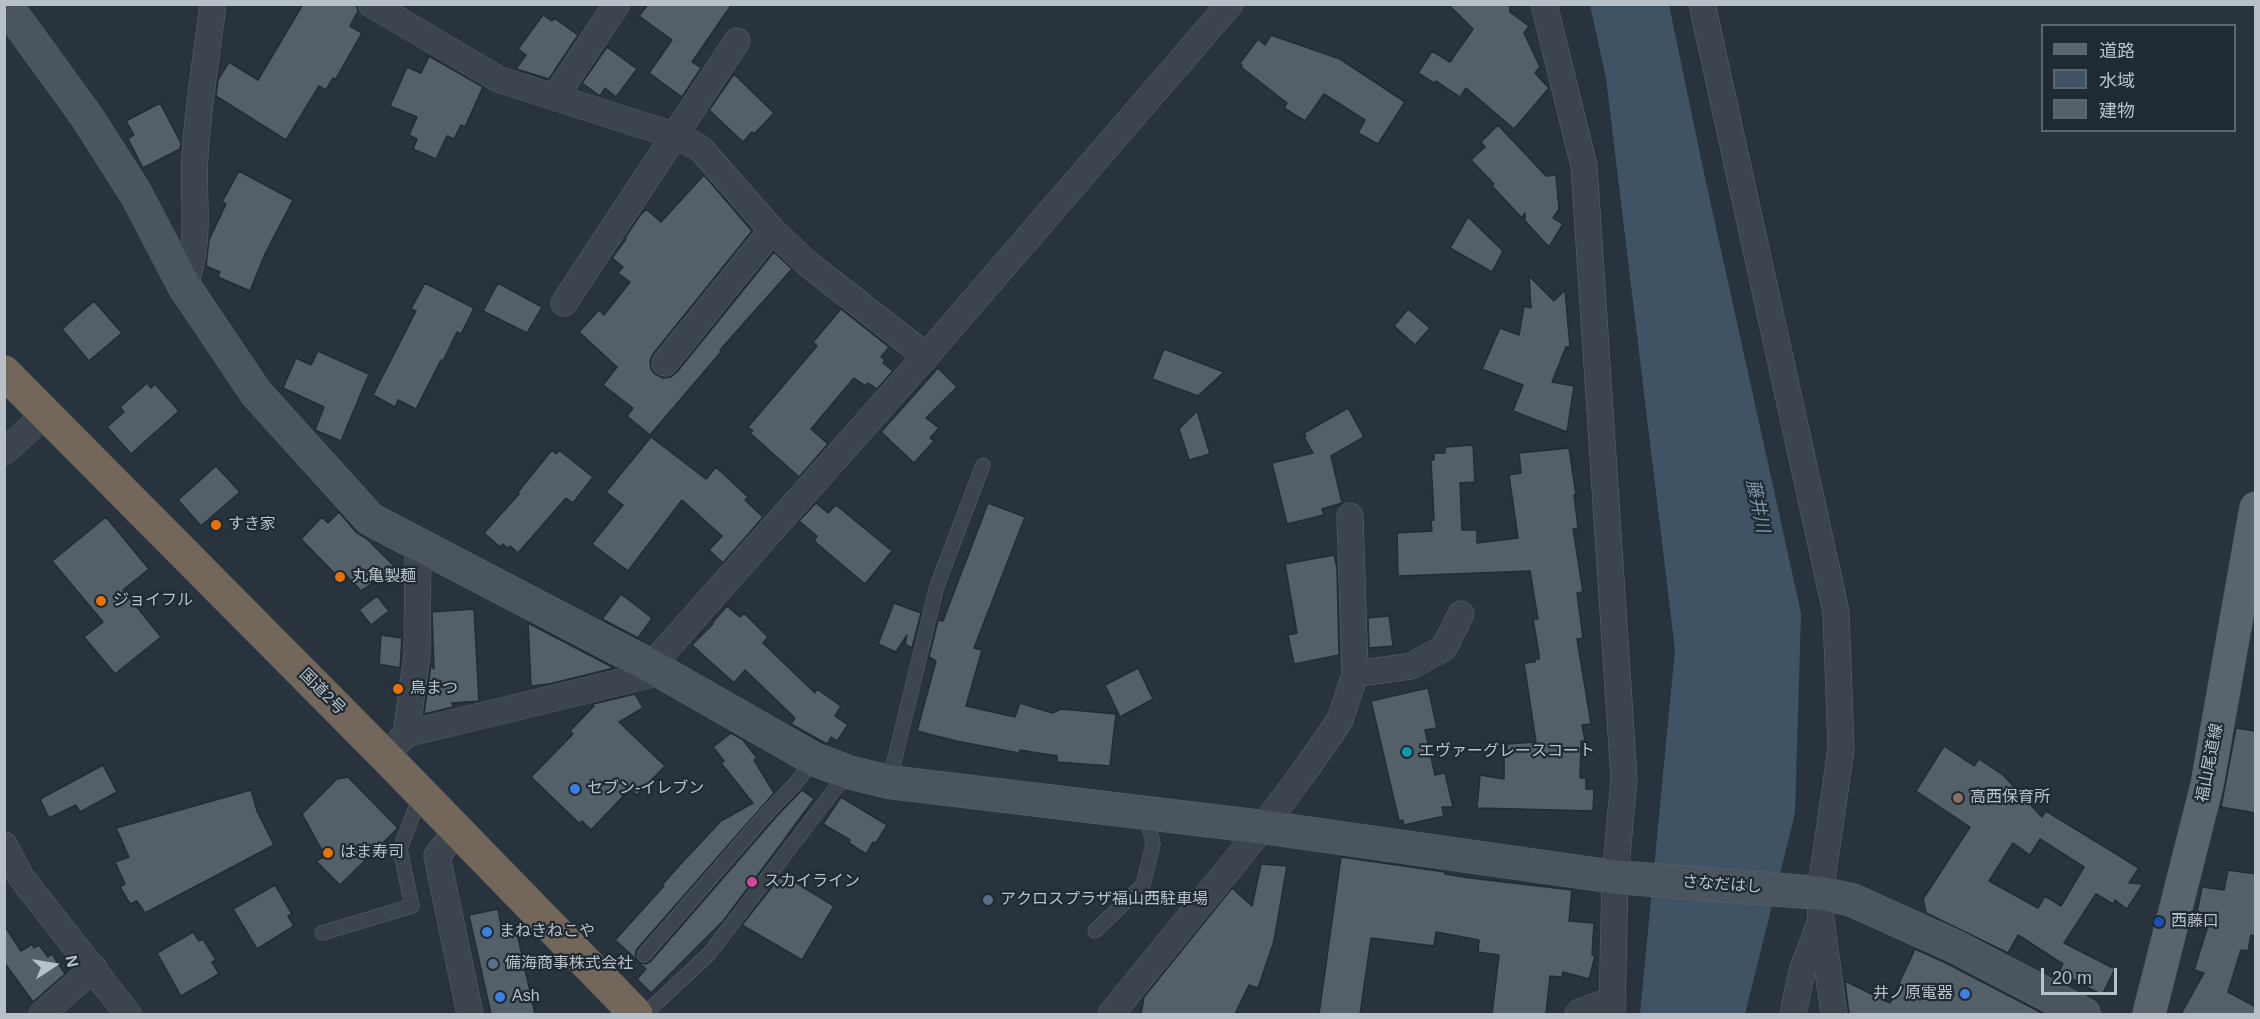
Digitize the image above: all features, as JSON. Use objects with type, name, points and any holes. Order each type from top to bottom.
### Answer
[{"type":"highway","name":"国道2号","points":[[4,372],[45,414],[395,745],[421,794],[636,1014]]},
{"type":"main road","name":"福山尾道線","points":[[2149,1014],[2207,786],[2256,508]]},
{"type":"street","name":"さなだはし","points":[[5,4],[87,117],[136,194],[184,286],[256,393],[370,519],[651,666],[814,759],[848,772],[889,782],[1263,826],[1625,878],[1817,902],[1852,900],[1954,946],[2084,1014]]},
{"type":"street","points":[[184,286],[190,272],[196,236],[195,155],[213,4]]},
{"type":"street","points":[[371,4],[498,79],[676,136],[700,148],[772,230],[808,264],[926,356]]},
{"type":"street","points":[[555,97],[617,4]]},
{"type":"street","points":[[418,544],[417,655],[395,745],[645,676],[651,666],[926,356],[1230,4]]},
{"type":"street","points":[[1544,4],[1584,166],[1624,779],[1625,878],[1612,1007],[1578,1014]]},
{"type":"street","points":[[1702,4],[1836,612],[1841,748],[1817,902],[1793,1014]]},
{"type":"street","points":[[564,303],[737,40]]},
{"type":"street","points":[[665,363],[772,230]]},
{"type":"street","points":[[4,452],[45,414]]},
{"type":"street","points":[[1111,1014],[1263,826],[1310,765],[1340,720],[1355,674],[1350,516]]},
{"type":"street","points":[[1355,674],[1411,666],[1444,648],[1461,614]]},
{"type":"street","points":[[456,831],[437,856],[470,1014]]},
{"type":"street","points":[[4,845],[21,877],[128,1014]]},
{"type":"street","points":[[1817,902],[1833,1014]]},
{"type":"street","points":[[42,1014],[94,968]]},
{"type":"lane","points":[[889,782],[937,586],[983,465]]},
{"type":"lane","points":[[644,955],[796,783],[814,759]]},
{"type":"lane","points":[[645,1014],[709,954],[848,772]]},
{"type":"lane","points":[[321,933],[412,906],[400,849],[421,794]]},
{"type":"lane","points":[[1095,931],[1143,885],[1153,844],[1145,812]]},
{"type":"water","name":"藤井川","points":[[1590,5],[1669,5],[1801,613],[1795,813],[1745,1014],[1640,1014],[1675,650],[1606,78]]},
{"type":"building","points":[[303,4],[356,4],[358,11],[350,26],[362,33],[335,80],[333,78],[326,90],[319,86],[286,140],[216,96],[218,80],[229,62],[258,80]]},
{"type":"building","points":[[648,4],[732,4],[692,62],[701,68],[682,97],[649,73],[672,40],[639,16]]},
{"type":"building","points":[[1448,4],[1510,4],[1510,12],[1529,26],[1524,33],[1540,67],[1535,73],[1549,88],[1514,129],[1466,88],[1460,97],[1436,81],[1434,83],[1418,73],[1432,51],[1450,62],[1473,29]]},
{"type":"building","points":[[543,15],[552,21],[554,18],[578,35],[549,79],[516,69],[526,55],[518,49]]},
{"type":"building","points":[[1271,35],[1340,59],[1405,102],[1378,144],[1358,133],[1365,120],[1324,94],[1305,121],[1284,108],[1287,103],[1241,67],[1240,63],[1258,39],[1265,45]]},
{"type":"building","points":[[607,47],[637,69],[616,97],[605,88],[600,96],[582,83]]},
{"type":"building","points":[[429,56],[483,87],[465,127],[461,125],[454,139],[447,136],[436,159],[413,149],[417,139],[409,135],[417,117],[390,106],[407,67],[421,73]]},
{"type":"building","points":[[734,74],[774,113],[743,142],[709,110]]},
{"type":"building","points":[[160,103],[181,143],[180,149],[143,168],[128,139],[134,135],[126,121]]},
{"type":"building","points":[[1498,125],[1546,176],[1556,175],[1559,209],[1553,218],[1563,224],[1549,247],[1525,221],[1525,213],[1522,218],[1471,160],[1485,147],[1481,142]]},
{"type":"building","points":[[239,171],[293,200],[265,254],[250,291],[218,277],[220,272],[206,266],[209,240],[226,204],[222,202]]},
{"type":"building","points":[[704,175],[752,231],[653,354],[650,361],[651,369],[655,374],[663,378],[671,377],[677,372],[774,252],[792,269],[720,350],[721,352],[650,435],[627,416],[633,408],[603,385],[617,367],[579,332],[599,310],[604,315],[630,282],[618,273],[623,267],[612,258],[638,218],[646,209],[661,222]]},
{"type":"building","points":[[1468,217],[1503,251],[1492,272],[1450,248]]},
{"type":"building","points":[[1529,276],[1554,301],[1565,290],[1570,347],[1566,347],[1552,382],[1574,386],[1567,432],[1513,411],[1523,385],[1482,369],[1500,328],[1519,335],[1524,306],[1531,308]]},
{"type":"building","points":[[425,283],[474,308],[461,334],[457,332],[416,409],[398,400],[395,407],[373,395],[416,311],[411,309]]},
{"type":"building","points":[[498,283],[542,307],[527,333],[483,311]]},
{"type":"building","points":[[94,301],[122,333],[89,361],[62,329]]},
{"type":"building","points":[[841,309],[889,347],[881,357],[885,360],[883,363],[893,371],[877,389],[868,383],[866,386],[854,378],[811,429],[828,444],[799,477],[750,433],[753,431],[748,427],[817,346],[813,342]]},
{"type":"building","points":[[1408,309],[1430,328],[1415,345],[1394,326]]},
{"type":"building","points":[[1164,349],[1224,372],[1198,396],[1152,379]]},
{"type":"building","points":[[318,351],[369,374],[341,441],[315,430],[324,407],[283,388],[296,358],[311,365]]},
{"type":"building","points":[[938,368],[957,387],[926,418],[939,428],[930,438],[934,441],[914,463],[881,432]]},
{"type":"building","points":[[147,383],[151,388],[155,384],[179,411],[131,454],[107,427],[124,412],[120,407]]},
{"type":"building","points":[[1348,408],[1364,437],[1331,456],[1342,503],[1322,509],[1324,515],[1287,524],[1272,463],[1313,453],[1304,433]]},
{"type":"building","points":[[1197,411],[1210,454],[1189,460],[1179,429]]},
{"type":"building","points":[[651,437],[706,479],[716,467],[748,497],[745,500],[763,517],[723,563],[709,550],[722,536],[682,500],[628,571],[592,544],[623,505],[606,492]]},
{"type":"building","points":[[1473,445],[1475,482],[1460,483],[1462,530],[1477,530],[1477,543],[1518,538],[1509,475],[1521,473],[1519,453],[1569,448],[1578,528],[1573,529],[1583,592],[1577,593],[1583,638],[1577,639],[1591,724],[1582,725],[1585,741],[1581,741],[1580,778],[1586,778],[1586,789],[1594,789],[1593,811],[1477,808],[1480,775],[1504,779],[1504,757],[1508,757],[1507,744],[1536,742],[1524,663],[1535,662],[1535,659],[1539,659],[1533,619],[1538,619],[1530,571],[1398,576],[1397,533],[1432,531],[1431,520],[1434,520],[1431,460],[1434,460],[1434,453],[1445,453],[1445,447]]},
{"type":"building","points":[[552,450],[556,454],[559,450],[593,477],[573,503],[566,498],[518,553],[510,546],[508,549],[503,544],[500,547],[484,533],[519,494],[518,492]]},
{"type":"building","points":[[216,466],[240,492],[201,526],[178,500]]},
{"type":"building","points":[[816,503],[828,513],[836,505],[892,551],[865,584],[814,541],[817,536],[799,521]]},
{"type":"building","points":[[988,503],[1025,517],[974,648],[982,650],[966,706],[1015,717],[1020,703],[1052,713],[1061,709],[1116,714],[1110,766],[1057,762],[1057,756],[1020,750],[1019,753],[917,731],[936,661],[929,657],[938,620],[943,621]]},
{"type":"building","points":[[339,512],[356,532],[367,539],[396,568],[361,591],[342,571],[337,576],[301,539],[322,517],[328,523]]},
{"type":"building","points":[[106,517],[149,569],[123,590],[161,637],[115,674],[84,637],[103,622],[52,561]]},
{"type":"building","points":[[1334,555],[1337,568],[1339,655],[1294,664],[1288,635],[1297,633],[1285,564]]},
{"type":"building","points":[[621,594],[652,618],[638,638],[602,619]]},
{"type":"building","points":[[377,596],[389,611],[371,625],[359,610]]},
{"type":"building","points":[[894,603],[921,613],[912,648],[905,644],[907,635],[896,652],[878,644]]},
{"type":"building","points":[[727,606],[740,617],[744,613],[768,637],[763,643],[815,693],[817,689],[841,706],[835,716],[848,725],[837,741],[831,737],[827,744],[791,724],[795,718],[745,670],[734,683],[692,645]]},
{"type":"building","points":[[474,609],[479,701],[452,703],[453,707],[424,714],[431,665],[434,669],[432,612]]},
{"type":"building","points":[[1389,616],[1393,646],[1369,648],[1368,618]]},
{"type":"building","points":[[528,623],[614,668],[549,684],[531,686]]},
{"type":"building","points":[[381,635],[402,638],[400,668],[379,664]]},
{"type":"building","points":[[1138,668],[1153,699],[1120,717],[1105,685]]},
{"type":"building","name":"エヴァーグレースコート","points":[[1428,688],[1437,728],[1425,730],[1435,775],[1445,773],[1453,807],[1442,807],[1444,816],[1404,825],[1403,820],[1399,821],[1371,701]]},
{"type":"building","points":[[635,694],[643,708],[619,722],[665,766],[637,795],[630,789],[591,830],[582,821],[580,824],[531,777],[573,734],[570,731],[594,706],[593,704]]},
{"type":"building","points":[[2236,728],[2256,731],[2256,813],[2221,807]]},
{"type":"building","points":[[731,733],[743,740],[757,758],[754,760],[774,793],[637,949],[635,954],[638,961],[615,940],[721,821],[753,803],[721,763],[724,761],[713,747]]},
{"type":"building","points":[[1944,746],[1974,766],[1979,759],[2003,775],[2042,817],[2046,811],[2139,868],[2129,883],[2143,884],[2127,909],[2115,900],[2113,904],[2096,894],[2064,943],[2115,969],[2102,995],[2059,972],[2063,964],[2018,935],[2008,953],[1926,913],[1923,899],[1970,827],[1916,791]],"holes":[[[2040,839],[2084,867],[2061,906],[2045,896],[2038,908],[1989,881],[2013,843],[2030,855]]]},
{"type":"building","points":[[103,765],[117,792],[80,812],[76,805],[49,818],[40,799]]},
{"type":"building","points":[[348,777],[398,828],[340,885],[316,861],[325,856],[302,814],[337,779]]},
{"type":"building","points":[[251,790],[257,811],[274,845],[145,913],[137,901],[130,904],[120,887],[125,884],[115,862],[129,857],[116,828]]},
{"type":"building","points":[[802,790],[814,799],[772,856],[723,921],[651,993],[637,979],[646,969],[638,962],[646,964],[651,961]]},
{"type":"building","points":[[841,797],[887,825],[866,854],[849,843],[850,840],[823,824]]},
{"type":"building","points":[[1341,857],[1445,872],[1445,874],[1470,878],[1572,890],[1569,921],[1594,923],[1592,955],[1595,956],[1589,979],[1563,972],[1562,977],[1550,976],[1546,1014],[1492,1014],[1499,955],[1478,952],[1479,940],[1436,932],[1434,946],[1371,938],[1360,1014],[1319,1014]]},
{"type":"building","points":[[1261,864],[1287,866],[1274,941],[1258,988],[1249,985],[1235,1014],[1141,1014],[1144,997],[1232,888],[1252,906]]},
{"type":"building","points":[[2228,870],[2256,874],[2256,937],[2251,935],[2248,951],[2241,950],[2228,992],[2256,1007],[2256,1014],[2181,1014],[2204,973],[2194,970],[2207,929],[2204,929],[2207,914],[2197,912],[2202,887],[2224,890]]},
{"type":"building","points":[[782,874],[834,906],[802,960],[742,925]]},
{"type":"building","points":[[275,885],[292,914],[288,916],[294,926],[257,949],[233,909]]},
{"type":"building","points":[[498,909],[503,936],[517,933],[535,1014],[491,1014],[469,915]]},
{"type":"building","points":[[4,925],[21,951],[32,944],[34,948],[39,945],[48,957],[52,954],[65,974],[33,1002],[4,962]]},
{"type":"building","points":[[193,932],[199,941],[203,939],[216,960],[212,962],[219,974],[181,996],[157,953]]},
{"type":"building","points":[[1915,949],[2044,1014],[1849,1014],[1845,981],[1890,1003]]},
{"type":"place","name":"すき家","points":[[216,525]]},
{"type":"place","name":"丸亀製麺","points":[[340,577]]},
{"type":"place","name":"ジョイフル","points":[[101,601]]},
{"type":"place","name":"鳥まつ","points":[[398,689]]},
{"type":"place","name":"エヴァーグレースコート","points":[[1407,752]]},
{"type":"place","name":"セブン-イレブン","points":[[575,789]]},
{"type":"place","name":"高西保育所","points":[[1958,798]]},
{"type":"place","name":"はま寿司","points":[[328,853]]},
{"type":"place","name":"スカイライン","points":[[752,882]]},
{"type":"place","name":"アクロスプラザ福山西駐車場","points":[[988,900]]},
{"type":"place","name":"西藤口","points":[[2159,922]]},
{"type":"place","name":"まねきねこや","points":[[487,932]]},
{"type":"place","name":"備海商事株式会社","points":[[493,964]]},
{"type":"place","name":"井ノ原電器","points":[[1965,994]]},
{"type":"place","name":"Ash","points":[[500,997]]}]
